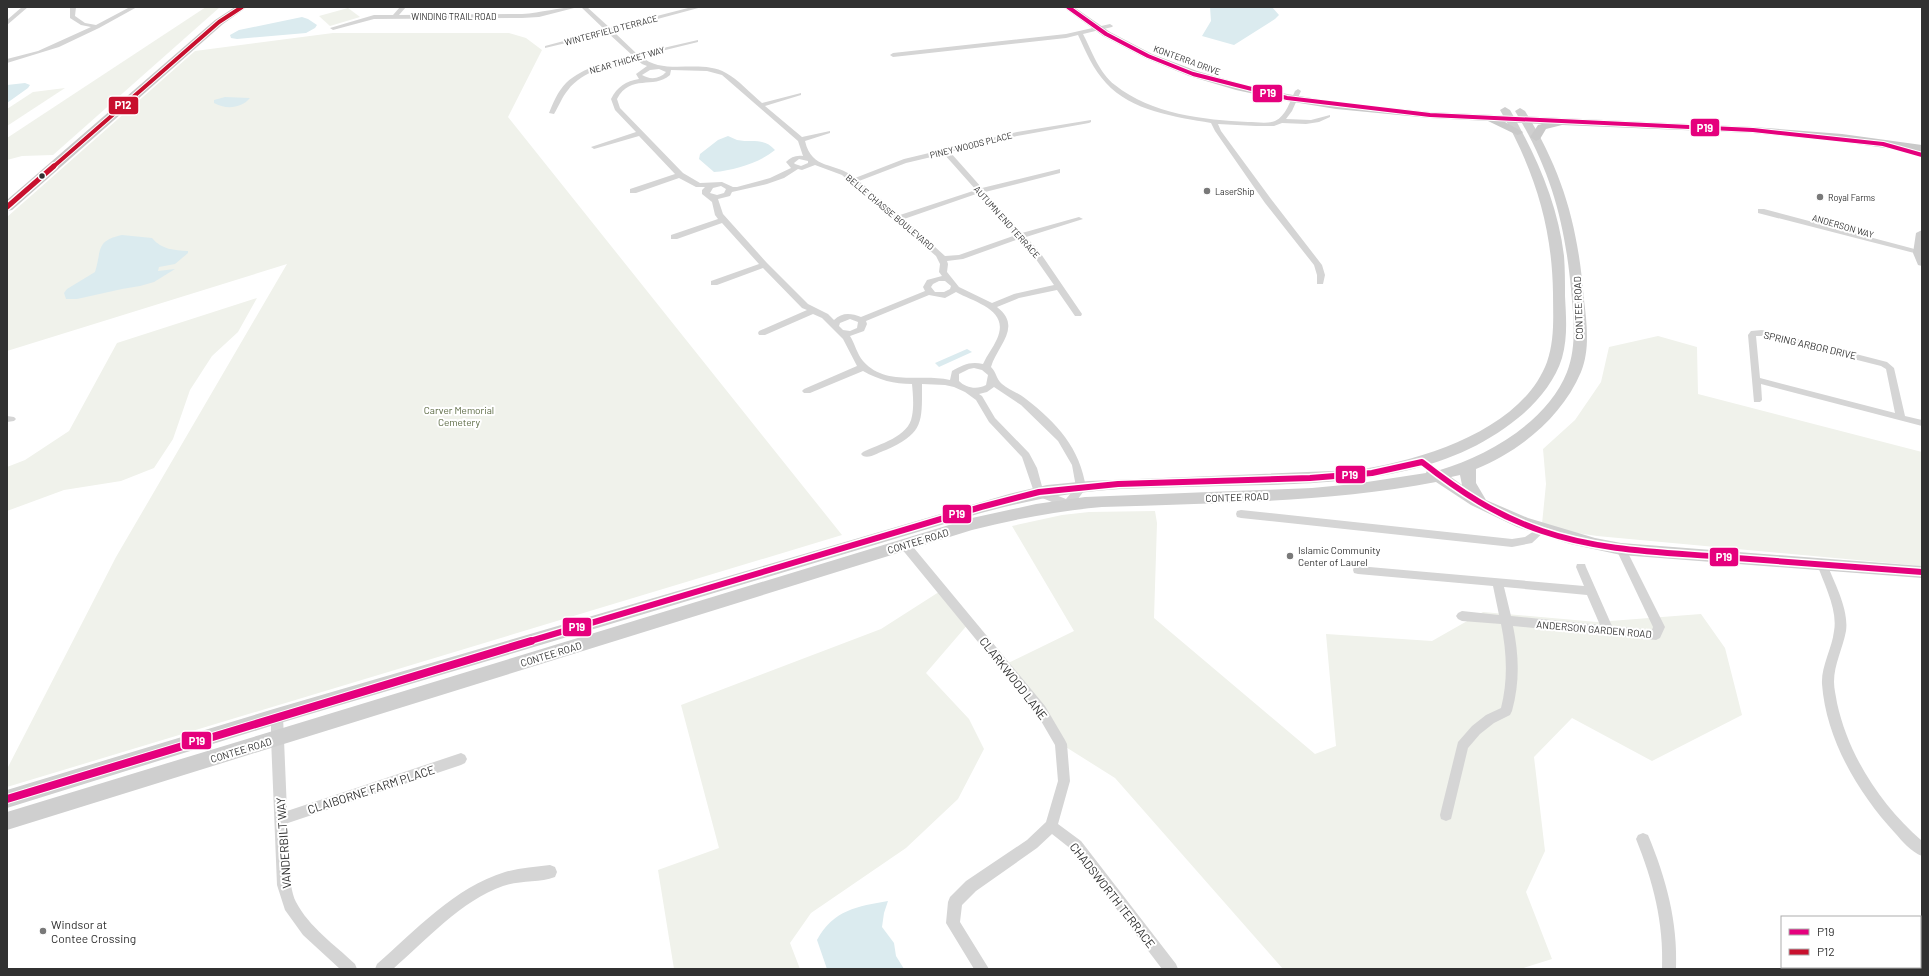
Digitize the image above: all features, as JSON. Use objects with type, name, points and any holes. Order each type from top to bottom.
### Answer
[{"type":"main road","points":[[219,22],[230,7]]},
{"type":"main road","points":[[7,207],[219,22],[242,7]]},
{"type":"main road","name":"KONTERRA DRIVE","points":[[1068,7],[1098,29],[1136,50],[1192,72],[1228,83],[1380,111],[1478,117],[1523,115],[1735,121],[1800,126],[1922,142]]},
{"type":"main road","name":"KONTERRA DRIVE","points":[[1082,7],[1130,38],[1178,58],[1296,95],[1508,115]]},
{"type":"main road","name":"KONTERRA DRIVE","points":[[1523,115],[1564,121],[1753,130],[1922,149]]},
{"type":"main road","points":[[1478,117],[1499,123],[1517,132]]},
{"type":"main road","points":[[1536,137],[1542,127],[1564,121]]},
{"type":"main road","points":[[1883,144],[1922,155]]},
{"type":"street","points":[[7,23],[25,7]]},
{"type":"street","points":[[73,7],[72,17],[77,21],[97,27]]},
{"type":"street","points":[[7,61],[55,48],[134,7]]},
{"type":"street","points":[[395,16],[403,7]]},
{"type":"street","points":[[584,7],[644,66],[667,71],[700,68],[719,72],[728,77],[801,140],[809,159]]},
{"type":"street","name":"WINTERFIELD TERRACE","points":[[547,46],[697,7]]},
{"type":"street","name":"WINDING TRAIL ROAD","points":[[333,28],[374,17],[522,16],[539,15],[570,8]]},
{"type":"street","points":[[893,55],[1080,34],[1110,26]]},
{"type":"street","points":[[1080,34],[1104,77],[1120,92],[1150,106],[1214,122],[1267,125],[1282,120],[1312,123],[1320,121],[1328,116]]},
{"type":"street","name":"NEAR THICKET WAY","points":[[552,113],[560,96],[568,85],[580,76],[596,68],[696,41]]},
{"type":"street","points":[[640,79],[644,66]]},
{"type":"street","points":[[667,71],[662,79],[640,79],[619,91],[614,102],[617,109],[642,133],[680,175],[699,185],[711,197]]},
{"type":"street","points":[[761,105],[799,94]]},
{"type":"street","points":[[1282,120],[1296,95]]},
{"type":"street","name":"CONTEE ROAD","points":[[7,799],[278,716],[981,507],[1039,492],[1118,484],[1310,478],[1372,473],[1422,462],[1479,438],[1504,422],[1521,408],[1540,385],[1552,364],[1561,332],[1557,250],[1548,210],[1534,167],[1508,115]]},
{"type":"street","name":"CONTEE ROAD","points":[[7,821],[905,545],[1012,514],[1068,504],[1102,501],[1322,493],[1438,476],[1469,464],[1504,447],[1530,429],[1550,410],[1574,373],[1581,339],[1574,247],[1568,219],[1551,167],[1523,115]]},
{"type":"street","name":"PINEY WOODS PLACE","points":[[854,180],[904,161],[1017,134],[1089,121]]},
{"type":"street","points":[[1214,122],[1218,131],[1264,196],[1318,265],[1321,275],[1320,282]]},
{"type":"street","points":[[801,140],[828,132]]},
{"type":"street","points":[[594,147],[642,133]]},
{"type":"street","name":"AUTUMN END TERRACE","points":[[946,152],[979,191],[1036,253],[1078,314]]},
{"type":"street","name":"BELLE CHASSE BOULEVARD","points":[[795,168],[790,162],[797,157],[809,159],[821,166],[845,173],[935,250],[942,259],[943,272]]},
{"type":"street","name":"BELLE CHASSE BOULEVARD","points":[[711,197],[763,182],[785,174],[795,168],[802,168],[809,159]]},
{"type":"street","points":[[899,218],[979,191],[1057,171]]},
{"type":"street","points":[[633,190],[680,175]]},
{"type":"street","points":[[699,185],[726,185],[727,193]]},
{"type":"street","points":[[714,185],[707,189],[723,220],[764,264],[812,311],[825,316],[843,318],[855,317],[861,320],[863,327],[856,332],[850,342]]},
{"type":"street","name":"ANDERSON WAY","points":[[1762,208],[1807,219],[1921,253]]},
{"type":"street","points":[[942,259],[960,257],[1021,236],[1079,219]]},
{"type":"street","points":[[674,237],[723,220]]},
{"type":"street","points":[[1921,253],[1922,233]]},
{"type":"street","points":[[714,283],[764,264]]},
{"type":"street","points":[[929,292],[928,284],[937,279],[943,272],[954,284],[952,291]]},
{"type":"street","points":[[937,279],[949,280]]},
{"type":"street","points":[[993,306],[1017,296],[1058,287]]},
{"type":"street","points":[[861,320],[929,292],[941,296],[952,291],[965,293],[993,306],[1005,328],[999,345],[984,365],[967,366],[955,374],[932,381]]},
{"type":"street","points":[[762,333],[812,311]]},
{"type":"street","points":[[825,316],[837,330],[848,338],[855,358],[863,367],[888,380],[917,382],[942,381],[957,385],[979,398],[992,420],[1026,455],[1032,468],[1039,492],[1068,504],[1081,488],[1079,471],[1070,448],[1059,435],[1022,400],[996,385],[992,375],[984,365]]},
{"type":"street","points":[[835,326],[837,321],[843,318]]},
{"type":"street","points":[[842,333],[856,332]]},
{"type":"street","name":"SPRING ARBOR DRIVE","points":[[1756,380],[1752,336],[1758,333],[1878,361],[1890,368],[1901,417]]},
{"type":"street","points":[[807,391],[863,367]]},
{"type":"street","points":[[955,374],[954,382],[957,385]]},
{"type":"street","points":[[969,391],[976,391],[988,387],[993,379]]},
{"type":"street","points":[[1757,400],[1756,380],[1922,423]]},
{"type":"street","points":[[866,454],[905,436],[914,426],[917,418],[917,382]]},
{"type":"street","points":[[1422,462],[1438,476],[1486,506],[1540,531],[1580,542],[1621,549],[1922,572]]},
{"type":"street","points":[[1469,464],[1466,479],[1470,490],[1486,506]]},
{"type":"street","name":"CONTEE ROAD","points":[[1241,514],[1512,543],[1528,540],[1540,531]]},
{"type":"street","name":"CLARKWOOD LANE","points":[[905,545],[1041,710],[1061,744],[1064,781],[1051,826]]},
{"type":"street","name":"ANDERSON GARDEN ROAD","points":[[1462,616],[1656,635],[1659,627],[1621,549]]},
{"type":"street","points":[[1822,564],[1835,598],[1841,629],[1828,678],[1833,715],[1846,750],[1872,795],[1913,843],[1922,850]]},
{"type":"street","points":[[1581,567],[1608,630]]},
{"type":"street","points":[[1358,570],[1591,591]]},
{"type":"street","points":[[1446,816],[1462,746],[1481,726],[1490,719],[1506,711],[1510,698],[1513,657],[1497,582]]},
{"type":"street","name":"VANDERBILT WAY","points":[[278,716],[277,738],[284,885],[290,905],[308,930],[350,969]]},
{"type":"street","name":"CLAIBORNE FARM PLACE","points":[[281,819],[461,759]]},
{"type":"street","points":[[7,807],[80,784],[101,775],[109,768]]},
{"type":"street","points":[[982,969],[953,923],[955,902],[972,886],[1032,844],[1051,826]]},
{"type":"street","name":"CHADSWORTH TERRACE","points":[[1051,826],[1076,845],[1171,969]]},
{"type":"street","points":[[1643,839],[1655,867],[1668,920],[1670,956],[1669,969]]},
{"type":"street","points":[[382,969],[426,930],[476,893],[500,881],[526,874],[550,872]]},
{"type":"green space","points":[[206,7],[220,7],[53,155],[22,156],[7,160],[7,138]]},
{"type":"green space","points":[[348,8],[360,17],[330,26],[319,16]]},
{"type":"green space","name":"Carver Memorial Cemetery","points":[[333,33],[509,33],[526,38],[542,50],[508,117],[842,535],[7,787],[7,769],[116,557],[287,264],[7,351],[7,217],[195,51]]},
{"type":"green space","points":[[65,88],[7,126],[7,109],[33,92]]},
{"type":"green space","points":[[257,298],[238,332],[212,356],[190,390],[173,439],[154,468],[121,481],[64,490],[7,511],[7,467],[25,460],[69,431],[117,343]]},
{"type":"green space","points":[[1658,336],[1697,347],[1698,394],[1922,452],[1922,566],[1597,536],[1570,532],[1542,524],[1546,484],[1543,449],[1575,420],[1601,382],[1609,347]]},
{"type":"green space","points":[[1155,511],[1157,523],[1154,618],[1315,754],[1336,746],[1326,634],[1432,641],[1483,612],[1597,622],[1701,614],[1725,648],[1742,715],[1652,761],[1572,718],[1534,757],[1545,851],[1526,892],[1552,959],[1520,969],[1283,969],[1115,778],[1061,744],[1004,665],[1074,631],[1012,526],[1062,515],[1089,512]]},
{"type":"green space","points":[[942,590],[969,623],[926,673],[969,719],[984,749],[958,799],[906,848],[811,913],[790,943],[800,969],[674,969],[658,870],[719,848],[681,705],[881,629]]},
{"type":"shaded area","points":[[1210,7],[1272,7],[1279,15],[1234,45],[1202,36],[1211,21]]},
{"type":"shaded area","points":[[302,17],[317,25],[315,28],[306,33],[237,39],[231,38],[230,35],[239,30]]},
{"type":"shaded area","points":[[25,83],[30,85],[28,88],[7,103],[7,85]]},
{"type":"shaded area","points":[[225,97],[250,98],[243,104],[234,107],[224,107],[214,103],[214,100]]},
{"type":"shaded area","points":[[728,136],[742,141],[758,141],[767,143],[775,150],[762,159],[746,165],[730,170],[714,172],[699,159],[700,154],[718,140]]},
{"type":"shaded area","points":[[122,235],[152,238],[164,247],[173,250],[188,251],[188,253],[175,264],[159,267],[158,271],[175,269],[154,282],[77,299],[66,299],[64,293],[67,289],[95,272],[103,244],[113,237]]},
{"type":"shaded area","points":[[967,349],[972,352],[939,367],[935,363]]},
{"type":"shaded area","points":[[888,901],[882,927],[894,943],[896,956],[904,969],[827,969],[817,940],[823,930],[831,922],[847,911],[866,905]]},
{"type":"transit line","name":"P12","points":[[7,207],[219,22],[242,7]]},
{"type":"transit line","name":"P19","points":[[1068,7],[1106,34],[1148,56],[1193,74],[1287,98],[1430,115],[1753,130],[1883,144],[1922,155]]},
{"type":"transit line","name":"P19","points":[[7,799],[277,716],[981,507],[1039,492],[1118,484],[1310,478],[1372,473],[1422,462],[1464,493],[1509,518],[1542,531],[1583,542],[1647,551],[1922,572]]},
{"type":"place","name":"LaserShip","points":[[1207,191]]},
{"type":"place","name":"Royal Farms","points":[[1820,197]]},
{"type":"place","name":"Islamic Community Center of Laurel","points":[[1290,556]]},
{"type":"place","name":"Windsor at Contee Crossing","points":[[43,931]]}]
